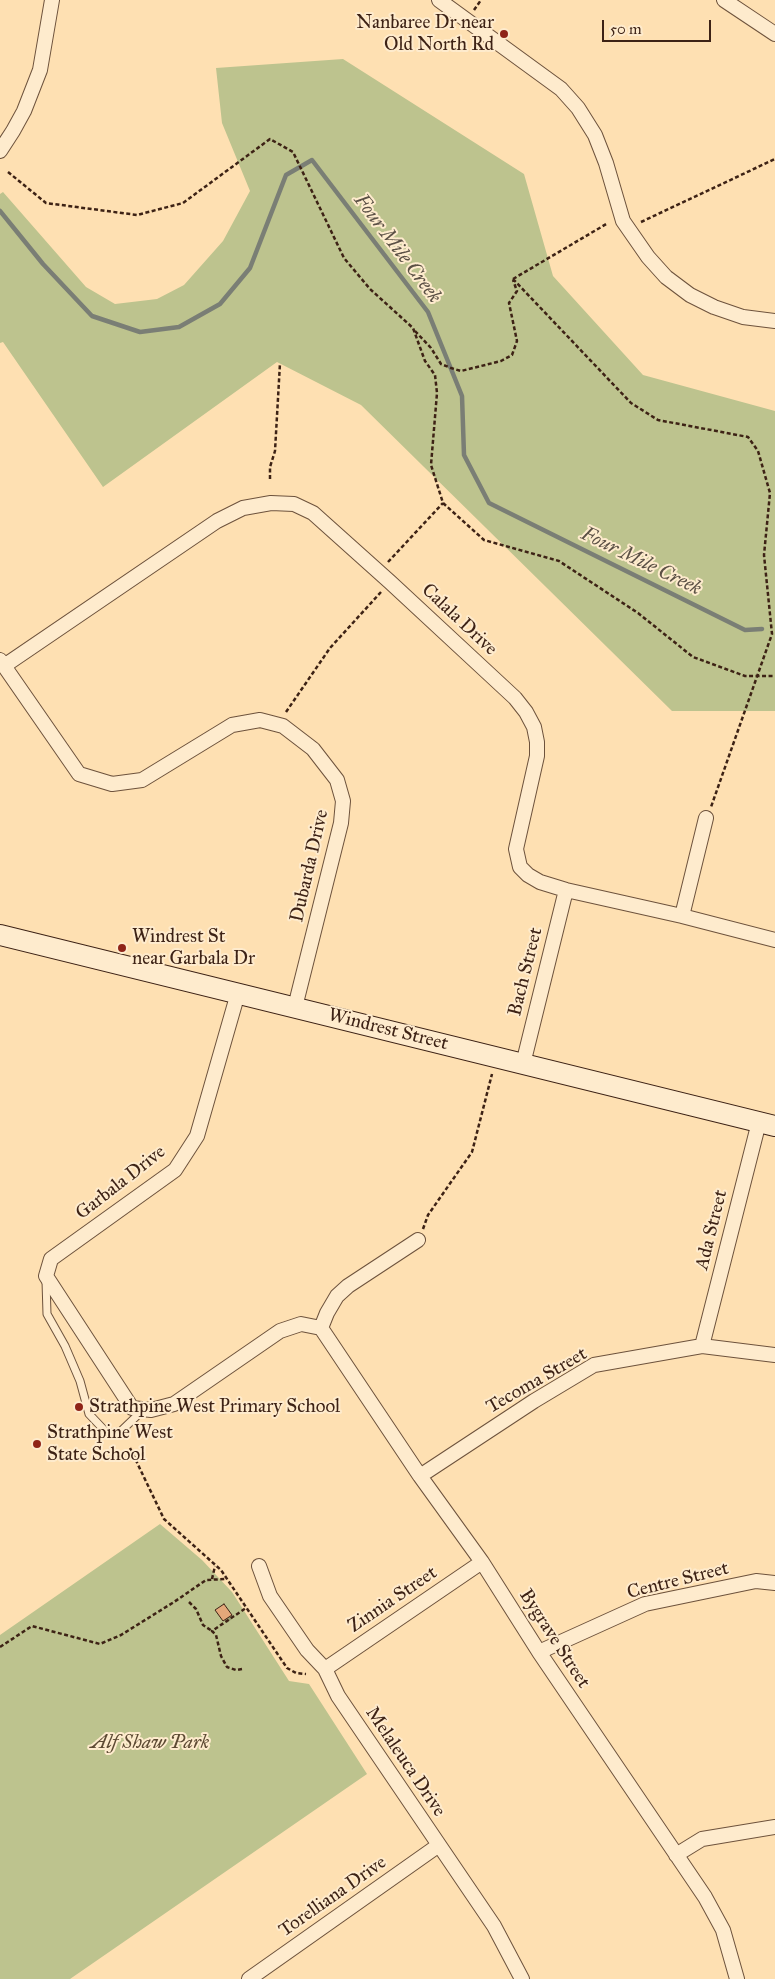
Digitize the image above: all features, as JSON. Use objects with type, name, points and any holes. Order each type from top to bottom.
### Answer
[{"type":"street","points":[[0,151],[24,111],[40,70],[52,0]]},
{"type":"street","points":[[438,0],[561,89],[578,108],[595,135],[606,163],[623,221],[648,257],[666,277],[690,295],[714,307],[743,317],[775,321]]},
{"type":"street","points":[[724,0],[775,34]]},
{"type":"street","name":"Calala Drive","points":[[2,663],[217,521],[243,508],[271,502],[294,504],[313,513],[390,582],[515,698],[526,712],[534,727],[537,756],[516,849],[520,867],[540,882],[566,890],[682,916],[775,940]]},
{"type":"street","name":"Dubarda Drive","points":[[2,663],[79,774],[112,784],[142,780],[232,725],[260,720],[283,726],[313,749],[337,780],[343,801],[341,823],[295,1007]]},
{"type":"street","points":[[682,916],[706,818]]},
{"type":"street","name":"Bach Street","points":[[523,1064],[566,890]]},
{"type":"street","name":"Windrest Street","points":[[0,935],[767,1124]]},
{"type":"street","name":"Garbala Drive","points":[[46,1276],[51,1259],[175,1170],[197,1136],[238,993]]},
{"type":"street","name":"Ada Street","points":[[702,1346],[767,1124]]},
{"type":"street","points":[[46,1276],[132,1408],[151,1410],[174,1404],[280,1331],[301,1324],[321,1328],[337,1296],[348,1286],[418,1240]]},
{"type":"street","name":"Bygrave Street","points":[[321,1328],[420,1476],[482,1562],[539,1652],[704,1897],[723,1930],[737,1979]]},
{"type":"street","name":"Tecoma Street","points":[[420,1476],[534,1401],[594,1365],[702,1346],[775,1355]]},
{"type":"street","name":"Zinnia Street","points":[[325,1669],[482,1562]]},
{"type":"street","name":"Melaleuca Drive","points":[[259,1566],[270,1596],[307,1650],[325,1669],[333,1688],[494,1926],[522,1979]]},
{"type":"street","name":"Centre Street","points":[[539,1652],[645,1604],[756,1581],[775,1583]]},
{"type":"street","points":[[676,1855],[702,1839],[775,1827]]},
{"type":"street","name":"Torelliana Drive","points":[[249,1979],[439,1845]]},
{"type":"lane","name":"Garbala Drive","points":[[46,1276],[47,1314],[65,1346],[80,1381],[89,1414],[107,1433],[120,1432],[144,1409]]},
{"type":"path","points":[[8,172],[46,203],[136,215],[183,203],[270,139],[293,152],[344,258],[370,289],[413,328],[441,364],[461,371],[501,361],[512,354],[517,341],[509,303],[517,291],[513,279]]},
{"type":"path","points":[[628,228],[775,159]]},
{"type":"path","points":[[513,279],[610,222]]},
{"type":"path","points":[[513,279],[631,403],[658,420],[748,437],[758,452],[770,493],[764,555],[772,634],[706,818]]},
{"type":"path","points":[[413,328],[425,361],[435,375],[437,393],[431,465],[443,503],[484,540],[559,561],[638,613],[694,656],[745,676],[775,676]]},
{"type":"path","points":[[270,479],[270,467],[275,450],[280,363]]},
{"type":"path","points":[[285,713],[330,648],[398,572],[387,562],[443,503]]},
{"type":"path","points":[[418,1240],[428,1215],[472,1152],[493,1070]]},
{"type":"path","points":[[130,1448],[164,1519],[215,1565],[240,1598],[287,1668],[296,1673],[306,1674]]},
{"type":"path","points":[[212,1579],[215,1565]]},
{"type":"path","points":[[0,1647],[32,1626],[100,1644],[121,1635],[206,1580],[226,1579]]},
{"type":"path","points":[[240,1598],[243,1595]]},
{"type":"path","points":[[189,1602],[196,1609],[203,1625],[216,1635],[221,1656],[227,1666],[236,1670],[242,1669]]},
{"type":"path","points":[[212,1631],[246,1608]]},
{"type":"green space","points":[[343,59],[524,174],[553,276],[643,375],[775,411],[775,711],[672,711],[361,405],[277,362],[103,487],[3,342],[0,343],[0,194],[3,192],[86,287],[115,304],[157,299],[184,285],[223,241],[250,191],[222,123],[216,68]]},
{"type":"green space","name":"Alf Shaw Park","points":[[160,1524],[202,1560],[232,1592],[289,1681],[309,1684],[367,1774],[70,1979],[0,1979],[0,1635]]},
{"type":"building","points":[[224,1604],[232,1615],[223,1621],[215,1610]]},
{"type":"waterway","name":"Four Mile Creek","points":[[0,211],[43,264],[92,316],[140,332],[179,327],[220,304],[250,268],[286,175],[312,160],[428,312],[462,396],[464,455],[489,503],[745,630],[762,629]]},
{"type":"place","name":"Nanbaree Dr near Old North Rd","points":[[504,34]]},
{"type":"place","name":"Windrest St near Garbala Dr","points":[[122,948]]},
{"type":"place","name":"Strathpine West Primary School","points":[[79,1407]]},
{"type":"place","name":"Strathpine West State School","points":[[37,1444]]}]
